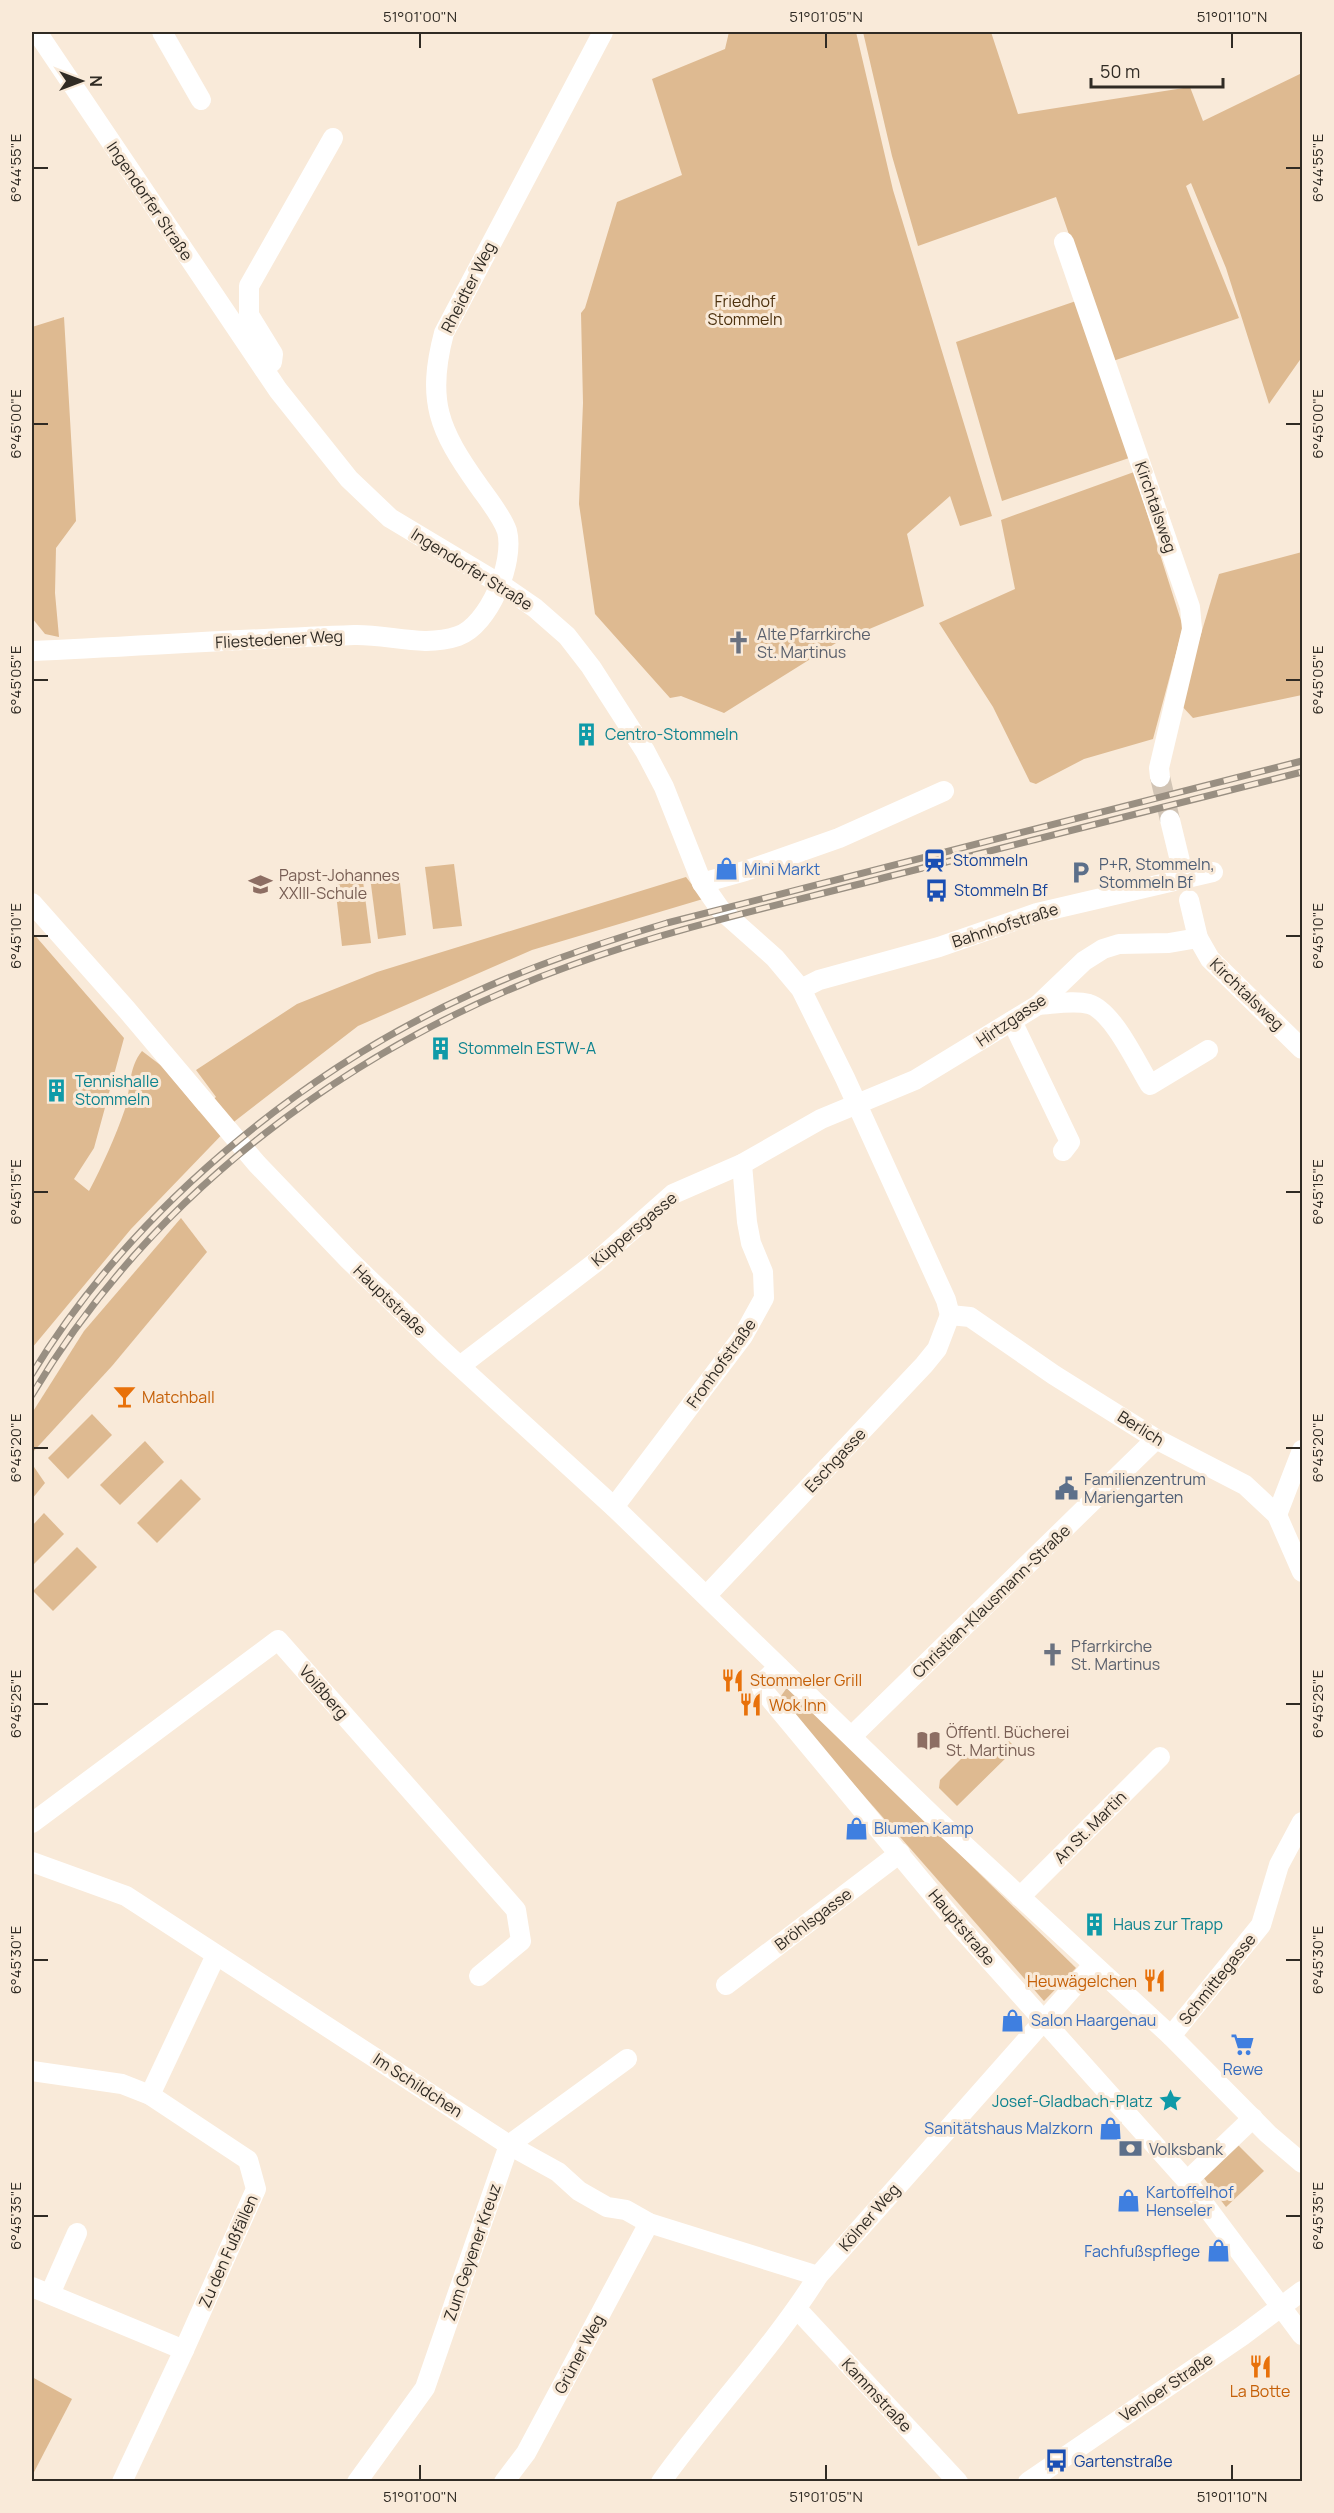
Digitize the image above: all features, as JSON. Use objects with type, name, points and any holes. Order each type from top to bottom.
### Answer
[{"type":"street","name":"Ingendorfer Straße","points":[[37,32],[264,369],[342,471],[372,503],[390,518],[500,584],[567,636],[591,667],[645,751],[664,788],[702,883],[728,917],[775,958],[801,989]]},
{"type":"street","points":[[162,32],[201,100]]},
{"type":"street","name":"Rheidter Weg","points":[[500,584],[509,555],[506,529],[460,459],[441,424],[435,398],[436,365],[449,323],[603,32]]},
{"type":"street","points":[[264,369],[272,362],[273,354],[249,315],[249,286],[333,138]]},
{"type":"street","name":"Kirchtalsweg","points":[[1064,242],[1190,607],[1192,629],[1159,768],[1160,777]]},
{"type":"street","name":"Fliestedener Weg","points":[[32,651],[358,635],[429,642],[460,635],[480,617],[500,584]]},
{"type":"street","points":[[702,883],[745,871],[839,838],[944,791]]},
{"type":"street","points":[[1170,820],[1180,861]]},
{"type":"street","name":"Bahnhofstraße","points":[[801,989],[819,980],[939,947],[1037,913],[1213,872]]},
{"type":"street","name":"Kirchtalsweg","points":[[1189,900],[1198,938],[1210,959],[1302,1049]]},
{"type":"street","name":"Hauptstraße","points":[[32,903],[127,1010],[257,1164],[350,1260],[460,1366],[707,1595],[779,1667],[1020,1897],[1171,2036],[1302,2163]]},
{"type":"street","name":"Hirtzgasse","points":[[857,1105],[915,1080],[1038,1005],[1084,961],[1103,949],[1119,944],[1198,938]]},
{"type":"street","points":[[801,989],[946,1300],[950,1316]]},
{"type":"street","points":[[1038,1005],[1078,1003],[1101,1010],[1111,1021],[1150,1085],[1208,1050]]},
{"type":"street","points":[[1012,1021],[1070,1142],[1063,1151]]},
{"type":"street","name":"Küppersgasse","points":[[460,1366],[596,1262],[673,1194],[742,1164],[821,1119],[857,1105]]},
{"type":"street","name":"Fronhofstraße","points":[[614,1507],[743,1335],[764,1298],[763,1272],[751,1243],[747,1222],[742,1164]]},
{"type":"street","name":"Berlich","points":[[950,1316],[970,1317],[1054,1375],[1156,1439],[1245,1485],[1277,1515],[1302,1572]]},
{"type":"street","name":"Eschgasse","points":[[707,1595],[924,1365],[937,1349],[950,1316]]},
{"type":"street","name":"Christian-Klausmann-Straße","points":[[852,1736],[1156,1439]]},
{"type":"street","points":[[1277,1515],[1302,1450]]},
{"type":"street","name":"Voißberg","points":[[32,1823],[278,1640],[516,1910],[521,1941],[480,1976]]},
{"type":"street","name":"Hauptstraße","points":[[779,1667],[766,1679],[762,1689],[958,1925],[1187,2181],[1283,2307]]},
{"type":"street","name":"An St. Martin","points":[[1020,1897],[1160,1757]]},
{"type":"street","name":"Schmittegasse","points":[[1171,2036],[1261,1925],[1279,1866],[1302,1821]]},
{"type":"street","name":"Bröhlsgasse","points":[[726,1984],[900,1853]]},
{"type":"street","name":"Im Schildchen","points":[[32,1862],[126,1896],[509,2145],[558,2172],[579,2191],[607,2207],[626,2210],[649,2223],[818,2276]]},
{"type":"street","points":[[150,2095],[216,1955]]},
{"type":"street","name":"Kölner Weg","points":[[661,2481],[694,2435],[797,2309],[818,2276],[1093,1965]]},
{"type":"street","points":[[509,2145],[627,2059]]},
{"type":"street","name":"Zu den Fußfällen","points":[[32,2071],[122,2084],[150,2095],[248,2160],[256,2189],[122,2481]]},
{"type":"street","points":[[1187,2181],[1253,2118]]},
{"type":"street","name":"Zum Geyener Kreuz","points":[[357,2481],[425,2388],[509,2145]]},
{"type":"street","name":"Grüner Weg","points":[[504,2481],[526,2453],[649,2223]]},
{"type":"street","points":[[50,2294],[77,2233]]},
{"type":"street","points":[[32,2287],[184,2350]]},
{"type":"street","name":"Venloer Straße","points":[[1028,2481],[1283,2307],[1302,2291]]},
{"type":"street","points":[[1283,2307],[1302,2335]]},
{"type":"street","name":"Kammstraße","points":[[797,2309],[958,2481]]},
{"type":"green space","name":"Friedhof Stommeln","points":[[729,32],[856,32],[893,190],[992,516],[960,526],[950,496],[907,534],[924,606],[836,643],[724,713],[681,696],[670,698],[595,614],[579,504],[583,403],[581,313],[585,308],[617,202],[682,175],[652,79],[725,49]]},
{"type":"green space","points":[[863,32],[991,32],[1018,114],[1190,87],[1203,121],[1302,73],[1302,357],[1269,404],[1226,268],[1191,183],[1186,186],[1239,318],[1113,361],[1056,197],[918,246],[892,156]]},
{"type":"green space","points":[[1079,300],[1132,457],[1002,501],[956,342]]},
{"type":"green space","points":[[64,317],[76,521],[56,548],[55,593],[59,637],[45,634],[32,618],[32,327]]},
{"type":"green space","points":[[1134,472],[1183,627],[1153,739],[1084,759],[1036,784],[1030,782],[993,707],[939,623],[1015,589],[1001,520]]},
{"type":"green space","points":[[1302,552],[1302,695],[1193,718],[1180,704],[1219,574]]},
{"type":"green space","points":[[454,864],[462,926],[433,929],[425,867]]},
{"type":"green space","points":[[399,874],[406,935],[378,939],[370,877]]},
{"type":"green space","points":[[686,877],[703,899],[532,950],[358,1026],[235,1121],[131,1229],[32,1348],[32,932],[124,1038],[94,1148],[74,1179],[89,1191],[121,1120],[134,1064],[142,1051],[163,1067],[199,1111],[216,1097],[196,1070],[297,1004],[377,972]]},
{"type":"green space","points":[[363,881],[371,943],[342,946],[335,885]]},
{"type":"green space","points":[[181,1218],[207,1252],[112,1366],[32,1453],[32,1413],[84,1331]]},
{"type":"green space","points":[[92,1414],[112,1435],[68,1479],[48,1458]]},
{"type":"green space","points":[[145,1441],[164,1462],[120,1505],[100,1485]]},
{"type":"green space","points":[[32,1464],[45,1483],[32,1499]]},
{"type":"green space","points":[[181,1479],[201,1499],[157,1543],[137,1523]]},
{"type":"green space","points":[[44,1513],[64,1534],[32,1566],[32,1526]]},
{"type":"green space","points":[[77,1547],[97,1567],[53,1611],[33,1591]]},
{"type":"green space","points":[[788,1686],[1076,1968],[1044,2001],[779,1699]]},
{"type":"green space","points":[[1009,1741],[1016,1748],[957,1806],[939,1788],[940,1780],[970,1750],[974,1754],[981,1747],[991,1758]]},
{"type":"green space","points":[[1237,2144],[1264,2171],[1226,2207],[1203,2177]]},
{"type":"green space","points":[[32,2377],[72,2399],[32,2476]]},
{"type":"tunnel","points":[[1160,777],[1170,820]]},
{"type":"railway","points":[[32,1374],[72,1314],[118,1257],[169,1203],[224,1152],[282,1106],[344,1064],[407,1026],[471,994],[568,955],[667,923],[1302,761]]},
{"type":"railway","points":[[32,1395],[81,1322],[136,1254],[198,1191],[264,1134],[336,1083],[412,1037],[491,998],[572,965],[687,928],[1302,772]]},
{"type":"place","name":"Alte Pfarrkirche St. Martinus","points":[[739,643]]},
{"type":"place","name":"Centro-Stommeln","points":[[587,734]]},
{"type":"place","name":"Stommeln","points":[[935,860]]},
{"type":"place","name":"Mini Markt","points":[[726,869]]},
{"type":"place","name":"P+R, Stommeln, Stommeln Bf","points":[[1081,873]]},
{"type":"place","name":"Papst-Johannes XXIII-Schule","points":[[261,884]]},
{"type":"place","name":"Stommeln Bf","points":[[936,890]]},
{"type":"place","name":"Stommeln ESTW-A","points":[[440,1048]]},
{"type":"place","name":"Tennishalle Stommeln","points":[[57,1090]]},
{"type":"place","name":"Matchball","points":[[124,1397]]},
{"type":"place","name":"Familienzentrum Mariengarten","points":[[1066,1488]]},
{"type":"place","name":"Pfarrkirche St. Martinus","points":[[1053,1655]]},
{"type":"place","name":"Stommeler Grill","points":[[732,1680]]},
{"type":"place","name":"Wok Inn","points":[[751,1705]]},
{"type":"place","name":"Öffentl. Bücherei St. Martinus","points":[[928,1741]]},
{"type":"place","name":"Blumen Kamp","points":[[856,1828]]},
{"type":"place","name":"Haus zur Trapp","points":[[1095,1924]]},
{"type":"place","name":"Heuwägelchen","points":[[1155,1981]]},
{"type":"place","name":"Salon Haargenau","points":[[1013,2020]]},
{"type":"place","name":"Rewe","points":[[1243,2044]]},
{"type":"place","name":"Josef-Gladbach-Platz","points":[[1171,2101]]},
{"type":"place","name":"Sanitätshaus Malzkorn","points":[[1111,2128]]},
{"type":"place","name":"Volksbank","points":[[1131,2149]]},
{"type":"place","name":"Kartoffelhof Henseler","points":[[1128,2201]]},
{"type":"place","name":"Fachfußspflege","points":[[1218,2251]]},
{"type":"place","name":"La Botte","points":[[1260,2366]]},
{"type":"place","name":"Gartenstraße","points":[[1056,2461]]}]
